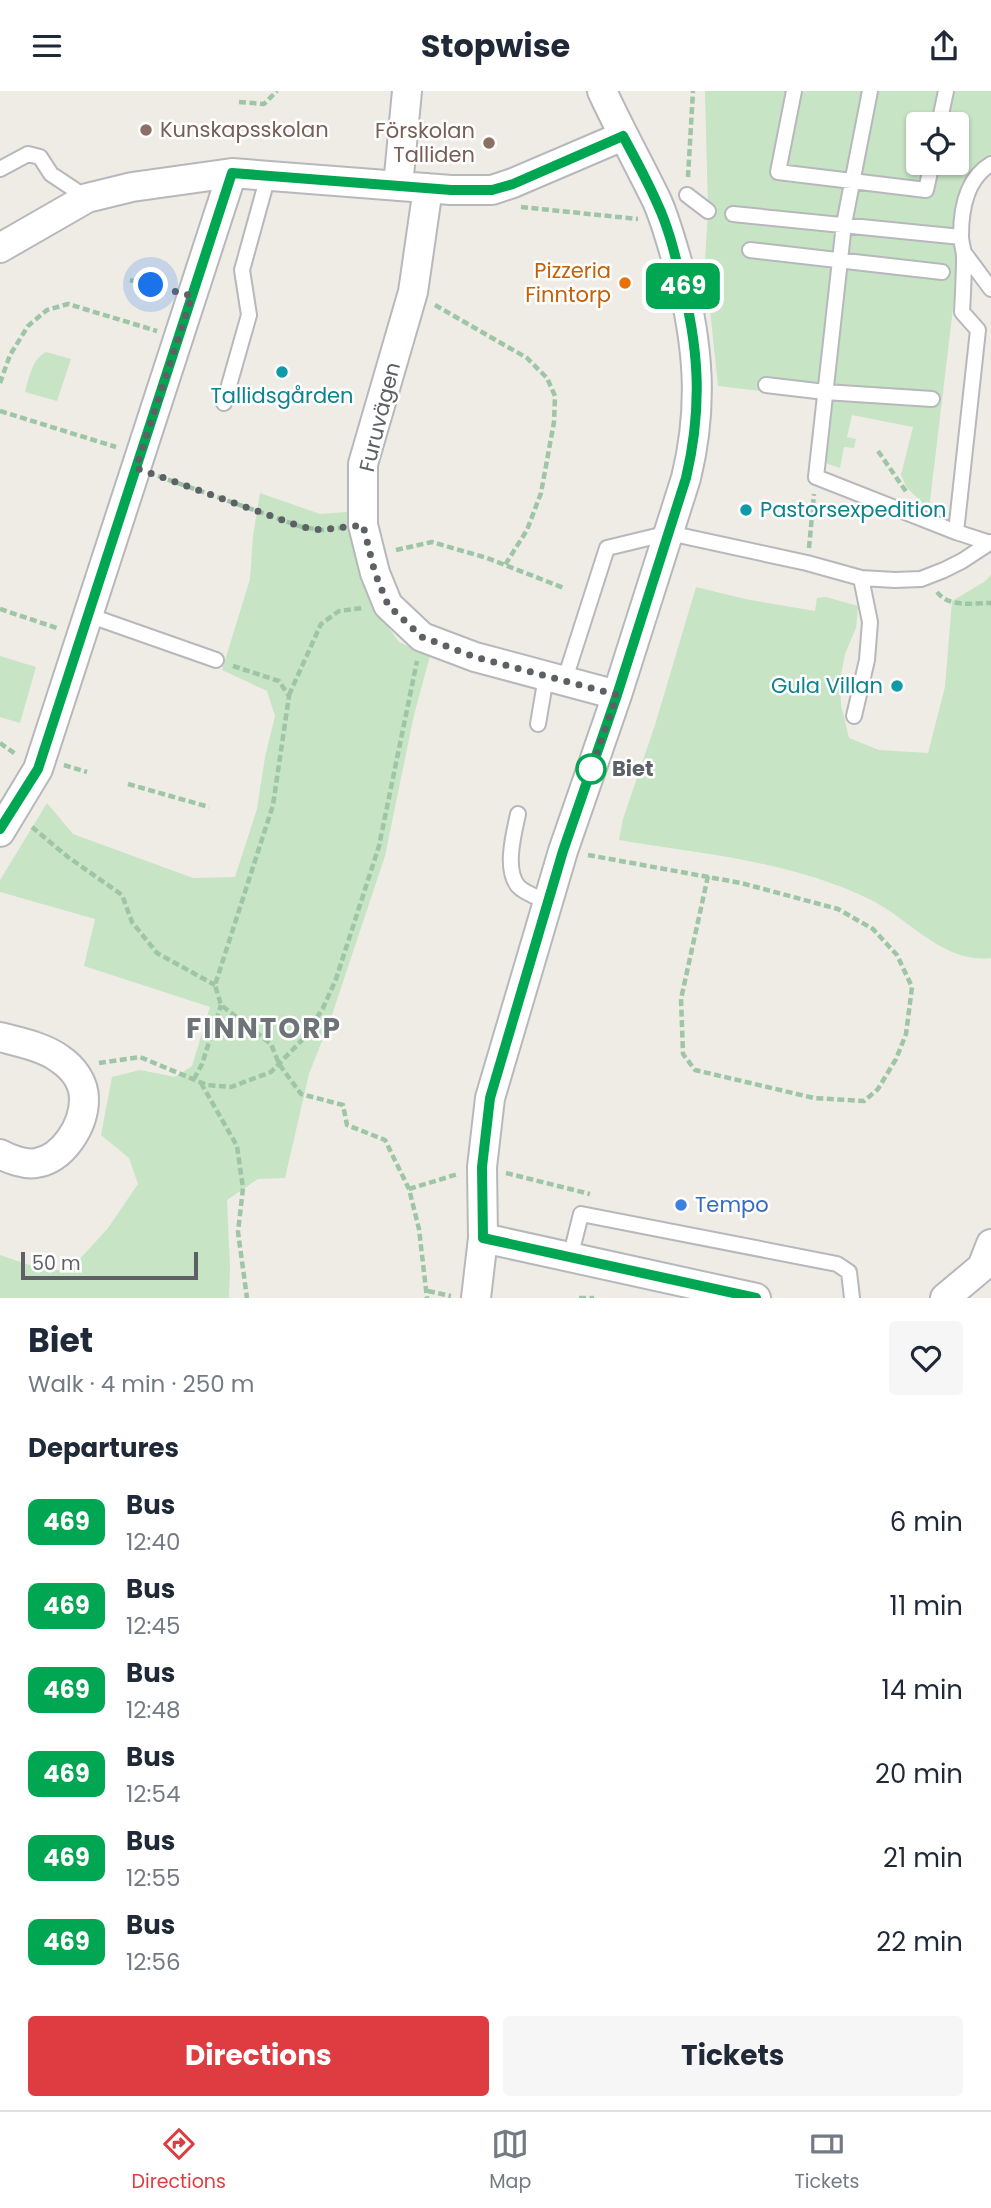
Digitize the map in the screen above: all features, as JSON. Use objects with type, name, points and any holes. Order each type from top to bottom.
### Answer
[{"type":"street","points":[[398,186],[407,91]]},
{"type":"street","points":[[476,1298],[492,1170],[490,1098],[563,851],[617,695],[694,447],[698,369],[684,290],[663,216],[602,91]]},
{"type":"street","points":[[0,248],[87,198],[132,187],[232,173],[428,188],[492,190],[513,184],[623,136]]},
{"type":"street","points":[[4,826],[38,769],[232,173]]},
{"type":"street","name":"Furuvägen","points":[[428,188],[413,292],[363,464],[363,525],[388,605],[422,637],[475,657],[617,695]]},
{"type":"street","points":[[0,1037],[25,1043],[58,1057],[80,1080],[84,1099],[80,1120],[70,1141],[53,1157],[34,1164],[0,1154]]},
{"type":"street","points":[[483,1238],[756,1298]]},
{"type":"street","points":[[945,1298],[982,1267],[991,1244]]},
{"type":"lane","points":[[794,91],[778,172],[926,190],[929,175]]},
{"type":"lane","points":[[870,91],[839,260],[817,477],[956,532],[990,542]]},
{"type":"lane","points":[[942,112],[946,91]]},
{"type":"lane","points":[[0,169],[27,154],[40,157],[51,174],[87,198]]},
{"type":"lane","points":[[956,532],[978,330],[962,312],[964,253],[961,237],[964,204],[971,182],[991,164]]},
{"type":"lane","points":[[224,403],[249,315],[242,270],[268,176]]},
{"type":"lane","points":[[687,195],[708,211]]},
{"type":"lane","points":[[733,214],[961,237]]},
{"type":"lane","points":[[750,250],[942,272]]},
{"type":"lane","points":[[964,253],[991,289]]},
{"type":"lane","points":[[766,385],[932,399]]},
{"type":"lane","points":[[538,724],[607,548],[669,533],[807,562],[861,578],[895,580],[925,577],[962,561],[990,542]]},
{"type":"lane","points":[[854,716],[867,660],[870,622],[861,578]]},
{"type":"lane","points":[[85,625],[216,660]]},
{"type":"lane","points":[[518,814],[511,847],[512,871],[518,886],[548,902]]},
{"type":"lane","points":[[570,1258],[581,1214],[837,1264],[849,1272],[852,1298]]},
{"type":"path","points":[[239,102],[264,104],[277,91]]},
{"type":"path","points":[[687,195],[693,91]]},
{"type":"path","points":[[518,207],[644,220],[663,216]]},
{"type":"path","points":[[130,280],[192,296]]},
{"type":"path","points":[[413,292],[527,358],[547,378],[555,396],[554,422],[541,493],[527,530],[505,565]]},
{"type":"path","points":[[0,383],[10,355],[28,326],[47,310],[68,304],[178,337]]},
{"type":"path","points":[[0,411],[122,448],[136,468],[302,527],[321,530],[363,525]]},
{"type":"path","points":[[878,451],[925,520]]},
{"type":"path","points":[[809,551],[817,477]]},
{"type":"path","points":[[372,559],[407,546],[432,542],[505,565],[564,588]]},
{"type":"path","points":[[925,577],[942,599],[962,604],[991,603]]},
{"type":"path","points":[[194,1079],[202,1064],[221,1005],[215,985],[273,805],[289,696],[321,624],[339,611],[388,605]]},
{"type":"path","points":[[0,609],[85,625]]},
{"type":"path","points":[[70,1067],[140,1057],[201,1083],[231,1087],[271,1072],[304,1038],[323,1008],[347,945],[379,846],[422,637]]},
{"type":"path","points":[[216,660],[279,681],[289,696]]},
{"type":"path","points":[[128,784],[209,807]]},
{"type":"path","points":[[4,826],[68,857],[122,895],[132,922],[157,953],[215,985]]},
{"type":"path","points":[[563,851],[708,876],[838,909],[873,929],[897,955],[912,987],[906,1034],[896,1059],[878,1089],[864,1101],[814,1098],[695,1070],[683,1054],[681,999],[708,876]]},
{"type":"path","points":[[221,1005],[271,1044],[279,1064],[300,1094],[343,1105],[347,1125],[385,1140],[409,1189],[419,1229],[427,1298]]},
{"type":"path","points":[[201,1083],[237,1146],[243,1188],[238,1232],[247,1298]]},
{"type":"path","points":[[409,1189],[492,1170],[590,1194]]},
{"type":"path","points":[[428,1291],[460,1298]]},
{"type":"path","points":[[579,1298],[594,1298]]},
{"type":"green space","points":[[705,91],[991,91],[991,157],[969,175],[969,112],[906,112],[906,175],[969,175],[961,184],[955,218],[958,267],[929,509],[907,488],[901,475],[913,427],[852,415],[847,437],[856,439],[854,448],[844,447],[840,468],[823,462],[829,399],[718,386],[705,262],[708,211]]},
{"type":"green space","points":[[46,352],[71,359],[57,401],[25,392],[34,364]]},
{"type":"green space","points":[[260,493],[320,514],[347,512],[373,606],[399,642],[430,656],[414,715],[385,856],[331,1018],[309,1074],[285,1178],[258,1179],[227,1200],[229,1298],[0,1298],[0,1255],[26,1264],[68,1272],[108,1228],[138,1184],[129,1158],[101,1135],[112,1077],[140,1070],[175,1077],[192,1066],[210,1007],[84,966],[95,919],[0,892],[0,880],[47,803],[73,834],[193,878],[235,877],[257,809],[275,716],[267,691],[222,670],[250,579]]},
{"type":"green space","points":[[991,575],[991,958],[957,954],[927,938],[869,899],[809,876],[778,867],[619,840],[623,819],[655,725],[696,587],[815,611],[817,598],[826,597],[858,606],[856,628],[845,654],[840,680],[841,705],[849,738],[879,750],[928,753],[945,687],[952,601]]},
{"type":"green space","points":[[0,656],[36,667],[20,723],[0,717]]},
{"type":"bus line","name":"469","points":[[0,829],[38,769],[232,173],[451,190],[492,190],[513,184],[623,136],[663,216],[684,290],[698,369],[694,447],[624,672],[563,851],[490,1098],[482,1167],[483,1238],[756,1298]]},
{"type":"place","name":"Kunskapsskolan","points":[[146,130]]},
{"type":"place","name":"Förskolan Talliden","points":[[489,143]]},
{"type":"place","name":"Pizzeria Finntorp","points":[[625,283]]},
{"type":"place","name":"Tallidsgården","points":[[282,372]]},
{"type":"place","name":"Pastorsexpedition","points":[[746,510]]},
{"type":"place","name":"Gula Villan","points":[[897,686]]},
{"type":"place","name":"Biet","points":[[591,769]]},
{"type":"place","name":"Tempo","points":[[681,1205]]},
{"type":"district","name":"FINNTORP","points":[[264,1028]]},
{"type":"route","points":[[151,285],[192,296],[136,468],[302,527],[321,530],[363,525],[375,573],[388,605],[422,637],[475,657],[617,695],[590,773],[591,769]]}]
